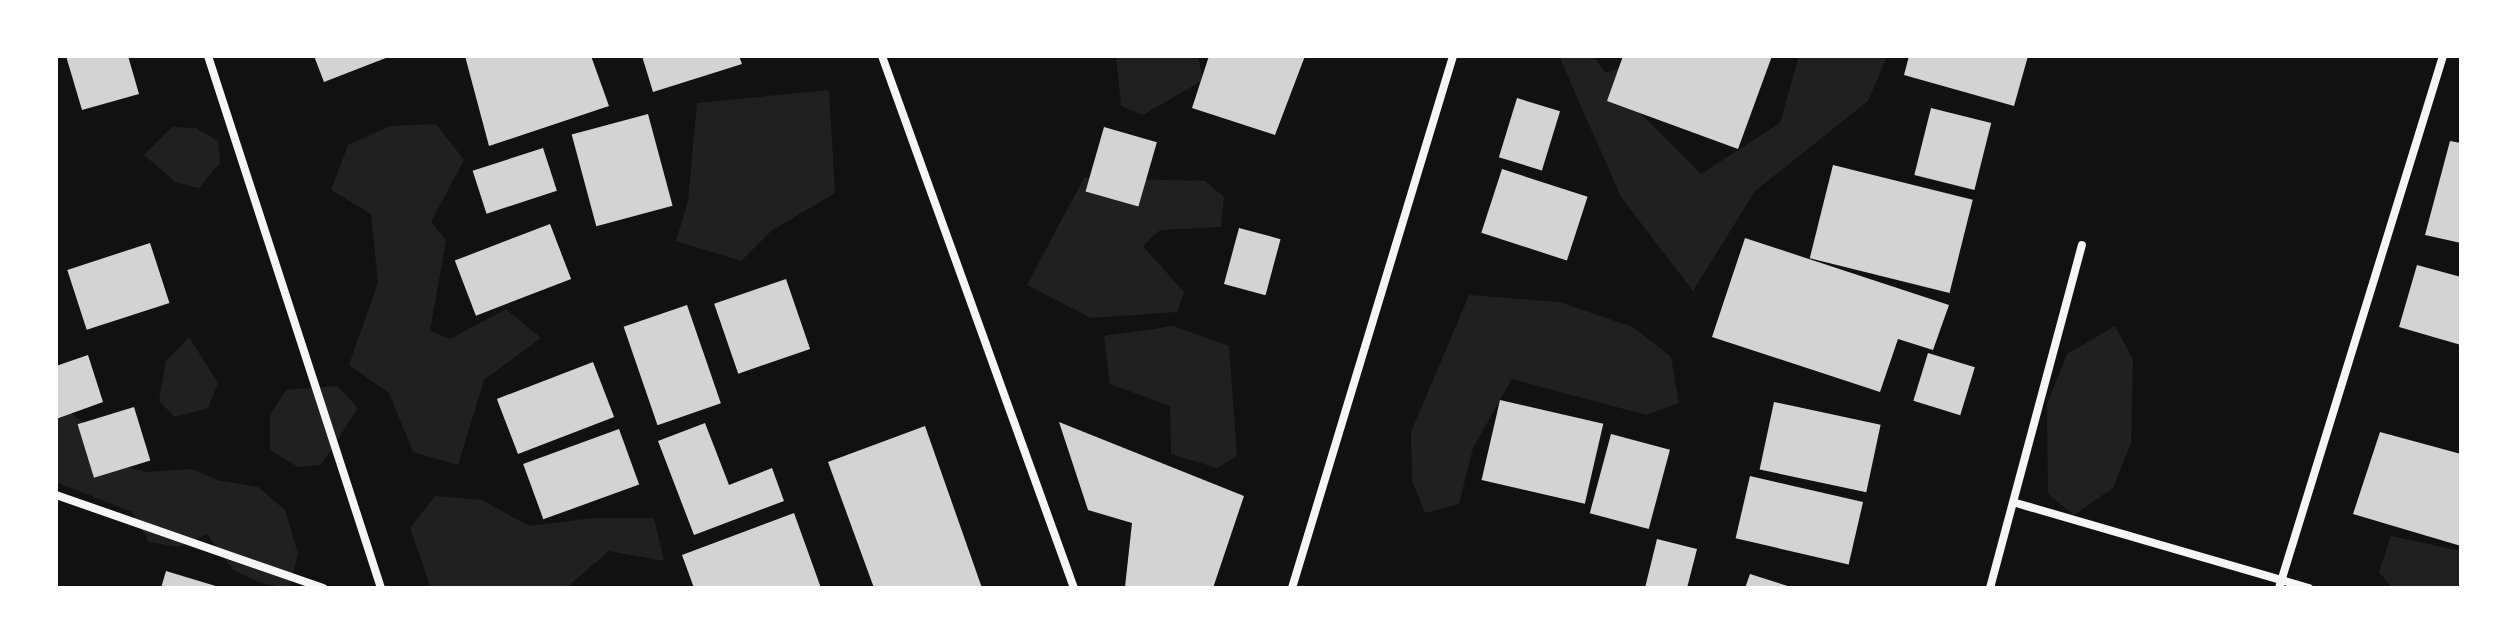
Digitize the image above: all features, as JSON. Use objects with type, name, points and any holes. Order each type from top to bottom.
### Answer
[{"type":"street","points":[[208,56],[381,588]]},
{"type":"street","points":[[882,56],[1074,588]]},
{"type":"street","points":[[1292,588],[1453,56]]},
{"type":"street","points":[[2281,584],[2443,56]]},
{"type":"street","points":[[1990,588],[2016,503],[2082,245]]},
{"type":"street","points":[[56,495],[323,588]]},
{"type":"street","points":[[2016,503],[2281,584],[2309,588]]},
{"type":"shaded area","points":[[1116,56],[1198,56],[1203,80],[1143,115],[1121,106]]},
{"type":"shaded area","points":[[1559,56],[1594,56],[1605,73],[1642,61],[1639,112],[1701,174],[1780,123],[1799,56],[1887,56],[1868,101],[1755,191],[1693,291],[1621,197]]},
{"type":"shaded area","points":[[829,90],[835,193],[771,231],[741,261],[676,241],[688,201],[697,103]]},
{"type":"shaded area","points":[[436,124],[464,160],[431,222],[446,240],[430,331],[450,339],[506,309],[541,338],[484,380],[458,465],[413,452],[389,393],[349,365],[378,282],[371,214],[331,190],[348,145],[390,126]]},
{"type":"shaded area","points":[[172,127],[196,128],[218,141],[220,163],[199,188],[175,182],[144,155]]},
{"type":"shaded area","points":[[1084,178],[1205,181],[1224,197],[1221,227],[1160,230],[1143,246],[1184,292],[1177,312],[1091,318],[1027,285]]},
{"type":"shaded area","points":[[1469,295],[1559,302],[1633,327],[1671,357],[1679,403],[1646,415],[1512,379],[1473,448],[1459,504],[1425,513],[1412,481],[1411,432]]},
{"type":"shaded area","points":[[1173,326],[1229,346],[1237,456],[1217,468],[1171,454],[1170,406],[1110,384],[1104,336]]},
{"type":"shaded area","points":[[2115,326],[2133,360],[2131,443],[2113,488],[2074,515],[2048,494],[2047,404],[2067,354]]},
{"type":"shaded area","points":[[189,337],[218,383],[208,408],[175,417],[159,401],[166,361]]},
{"type":"shaded area","points":[[337,386],[358,408],[321,465],[298,467],[270,450],[270,415],[286,390]]},
{"type":"shaded area","points":[[56,400],[91,429],[110,463],[146,472],[193,469],[217,480],[258,487],[285,510],[298,554],[289,588],[261,583],[233,570],[207,534],[179,547],[149,542],[132,512],[56,482]]},
{"type":"shaded area","points":[[435,496],[482,500],[529,526],[593,518],[654,518],[664,561],[609,551],[566,588],[431,588],[410,528]]},
{"type":"shaded area","points":[[2391,536],[2461,551],[2461,588],[2392,588],[2379,572]]},
{"type":"building","points":[[66,56],[128,56],[139,94],[82,110]]},
{"type":"building","points":[[314,56],[391,56],[324,82]]},
{"type":"building","points":[[465,56],[591,56],[609,106],[489,146]]},
{"type":"building","points":[[642,56],[739,56],[742,64],[653,92]]},
{"type":"building","points":[[1209,56],[1305,56],[1275,135],[1192,108]]},
{"type":"building","points":[[1623,56],[1772,56],[1738,149],[1607,101]]},
{"type":"building","points":[[1909,56],[2028,56],[2014,106],[1904,75]]},
{"type":"building","points":[[1517,98],[1560,111],[1542,170],[1499,157]]},
{"type":"building","points":[[1931,108],[1991,123],[1974,190],[1914,175]]},
{"type":"building","points":[[648,114],[673,206],[596,226],[572,134]]},
{"type":"building","points":[[1104,127],[1157,142],[1138,207],[1086,191]]},
{"type":"building","points":[[2450,141],[2461,143],[2461,243],[2425,235]]},
{"type":"building","points":[[543,148],[557,191],[487,214],[473,171]]},
{"type":"building","points":[[1833,165],[1973,200],[1949,293],[1810,258]]},
{"type":"building","points":[[1502,169],[1588,197],[1567,261],[1481,233]]},
{"type":"building","points":[[550,224],[571,279],[476,316],[455,261]]},
{"type":"building","points":[[1239,228],[1281,239],[1266,295],[1224,284]]},
{"type":"building","points":[[1745,238],[1949,305],[1933,350],[1898,339],[1880,392],[1712,337]]},
{"type":"building","points":[[150,243],[169,303],[87,330],[67,270]]},
{"type":"building","points":[[2417,265],[2461,277],[2461,345],[2399,327]]},
{"type":"building","points":[[786,279],[810,349],[738,374],[714,304]]},
{"type":"building","points":[[687,305],[721,403],[658,425],[624,327]]},
{"type":"building","points":[[1928,353],[1975,367],[1960,415],[1913,401]]},
{"type":"building","points":[[88,355],[103,402],[56,419],[56,366]]},
{"type":"building","points":[[593,362],[614,417],[518,454],[497,399]]},
{"type":"building","points":[[1500,400],[1603,424],[1585,504],[1482,480]]},
{"type":"building","points":[[1774,402],[1881,425],[1866,492],[1760,469]]},
{"type":"building","points":[[134,407],[150,461],[94,478],[78,424]]},
{"type":"building","points":[[1059,422],[1244,496],[1213,588],[1125,587],[1132,523],[1088,510]]},
{"type":"building","points":[[705,423],[729,485],[772,468],[784,501],[694,535],[658,441]]},
{"type":"building","points":[[925,426],[982,588],[874,588],[828,462]]},
{"type":"building","points":[[619,429],[639,484],[543,519],[523,464]]},
{"type":"building","points":[[2380,432],[2461,454],[2461,546],[2353,514]]},
{"type":"building","points":[[1611,434],[1670,450],[1649,529],[1590,513]]},
{"type":"building","points":[[1750,476],[1863,502],[1849,564],[1736,538]]},
{"type":"building","points":[[794,513],[821,588],[694,588],[682,555]]},
{"type":"building","points":[[1657,539],[1697,549],[1687,588],[1645,588]]},
{"type":"building","points":[[166,571],[219,587],[219,588],[161,588]]},
{"type":"building","points":[[1750,574],[1791,587],[1791,588],[1745,588]]}]
